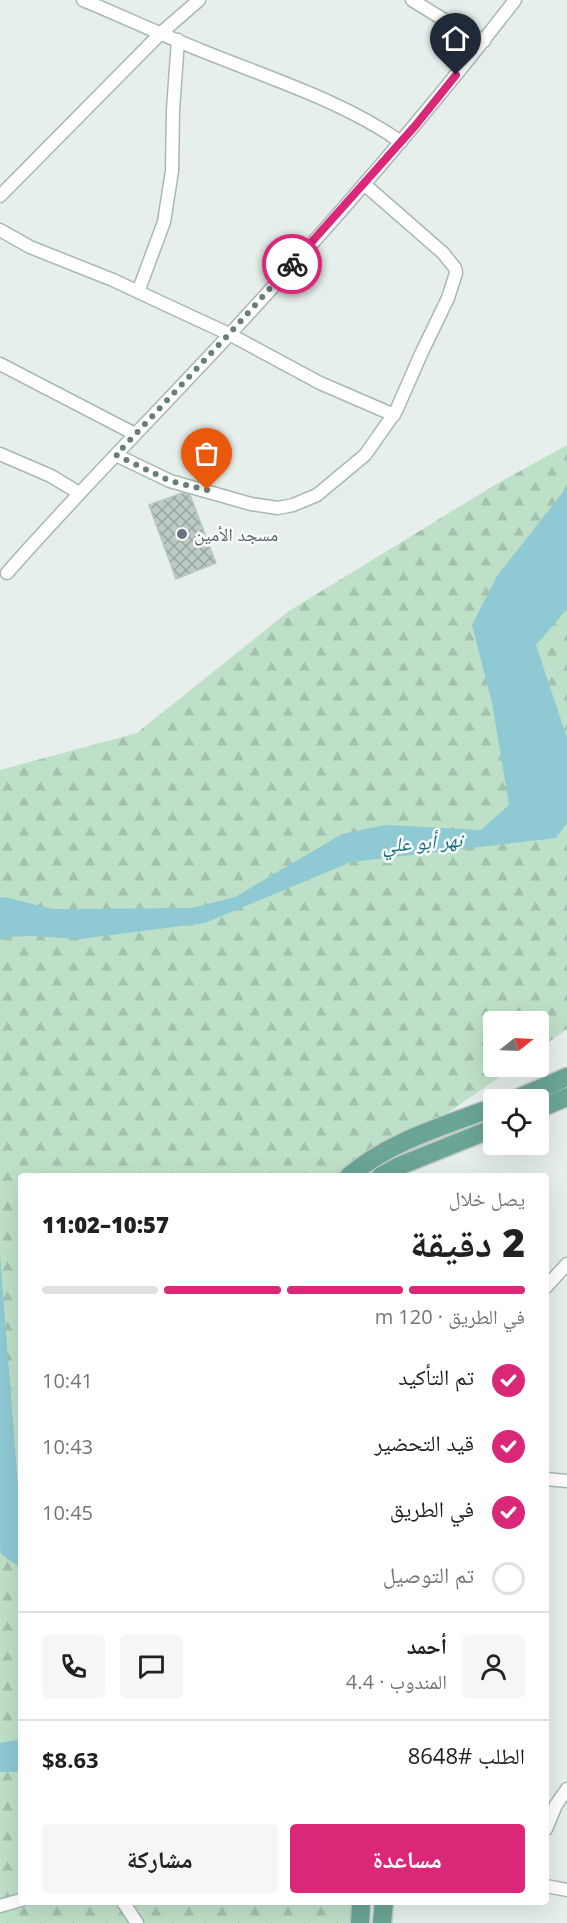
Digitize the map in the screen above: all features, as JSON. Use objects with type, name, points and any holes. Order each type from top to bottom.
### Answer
[{"type":"main road","points":[[539,1089],[567,1077]]},
{"type":"main road","points":[[549,1104],[567,1097]]},
{"type":"main road","points":[[353,1173],[380,1154],[483,1111]]},
{"type":"main road","points":[[386,1173],[483,1132]]},
{"type":"main road","points":[[360,1923],[361,1905]]},
{"type":"main road","points":[[382,1923],[384,1905]]},
{"type":"street","points":[[83,0],[110,5],[161,33],[364,119],[401,142]]},
{"type":"street","points":[[0,196],[161,33],[199,0]]},
{"type":"street","points":[[412,0],[454,26],[484,41]]},
{"type":"street","points":[[2,574],[229,334],[364,184],[484,41],[515,0]]},
{"type":"street","points":[[138,292],[164,222],[172,171],[172,110],[178,40]]},
{"type":"street","points":[[116,455],[170,481],[251,504],[278,508],[293,505],[317,495],[365,455],[394,415],[448,298],[456,273],[455,268],[443,253],[364,184]]},
{"type":"street","points":[[0,231],[40,251],[138,292],[229,334],[295,371],[394,415]]},
{"type":"street","points":[[0,364],[135,434]]},
{"type":"street","points":[[0,454],[51,476],[80,494]]},
{"type":"street","points":[[549,1284],[567,1264]]},
{"type":"street","points":[[549,1479],[567,1481]]},
{"type":"street","points":[[549,1822],[556,1805],[567,1789]]},
{"type":"street","points":[[549,1887],[567,1890]]},
{"type":"street","points":[[0,1906],[18,1901]]},
{"type":"street","points":[[125,1905],[137,1923]]},
{"type":"green space","points":[[567,445],[567,1029],[549,1042],[549,1011],[483,1011],[483,1077],[500,1077],[361,1173],[18,1173],[18,1905],[369,1905],[359,1923],[0,1923],[0,770],[137,733],[289,611],[493,486]]},
{"type":"water","name":"نهر أبو علي","points":[[567,487],[567,609],[536,645],[567,738],[567,823],[556,838],[351,862],[205,923],[80,939],[31,936],[7,937],[0,940],[0,898],[5,897],[53,909],[192,908],[235,897],[342,834],[385,825],[481,830],[509,805],[492,703],[472,625],[497,576]]},
{"type":"water","points":[[0,1255],[18,1486],[18,1566],[1,1554]]},
{"type":"water","points":[[18,1740],[18,1772],[0,1772],[0,1743]]},
{"type":"building","name":"مسجد الأمين","points":[[182,493],[190,495],[216,563],[176,579],[149,505]]},
{"type":"way so far","points":[[207,490],[170,481],[116,455],[292,264]]},
{"type":"place","name":"مسجد الأمين","points":[[182,534]]},
{"type":"route","points":[[292,264],[415,126],[456,75]]}]
